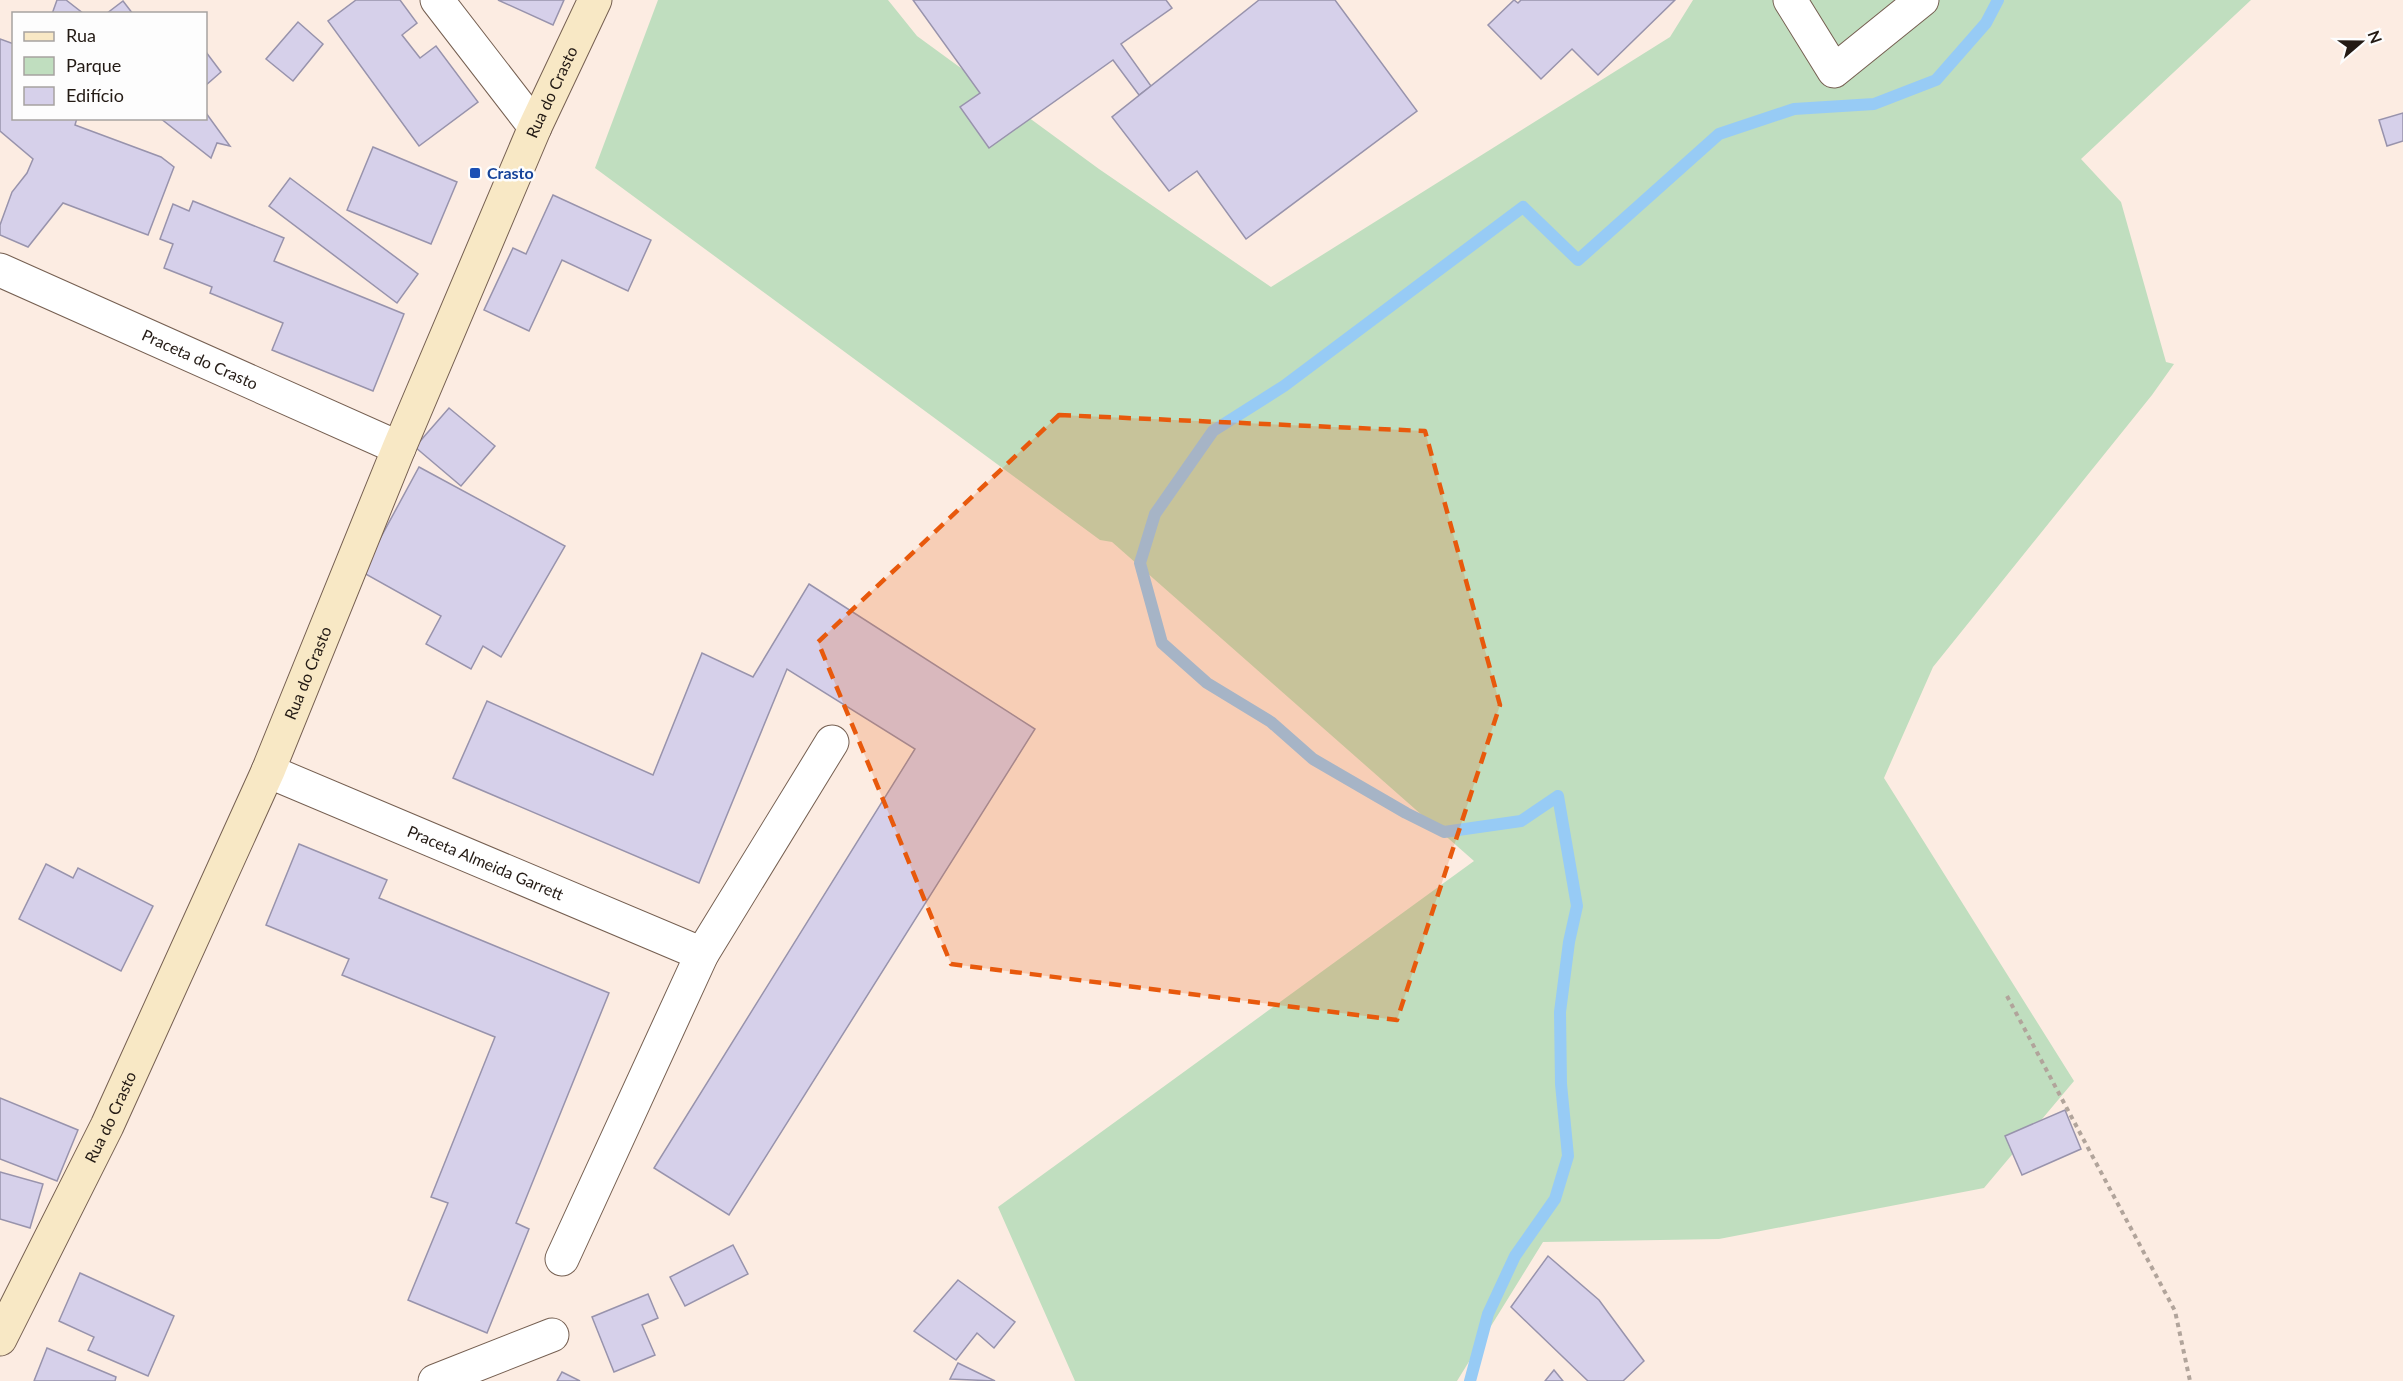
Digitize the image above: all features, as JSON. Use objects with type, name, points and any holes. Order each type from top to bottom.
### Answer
[{"type":"street","points":[[437,0],[535,127]]},
{"type":"street","name":"Rua do Crasto","points":[[0,1339],[107,1126],[268,771],[399,448],[535,127],[595,0]]},
{"type":"street","points":[[1791,0],[1834,71],[1922,0]]},
{"type":"street","name":"Praceta do Crasto","points":[[0,270],[399,448]]},
{"type":"street","points":[[562,1259],[702,954],[832,742]]},
{"type":"street","name":"Praceta Almeida Garrett","points":[[268,771],[702,954]]},
{"type":"street","points":[[435,1381],[552,1335]]},
{"type":"path","points":[[2007,996],[2175,1311],[2190,1381]]},
{"type":"highlighted area","points":[[1059,415],[1425,431],[1500,705],[1397,1020],[951,964],[818,642]]},
{"type":"green space","points":[[658,0],[888,0],[917,36],[1099,169],[1271,287],[1670,37],[1693,0],[2251,0],[2081,159],[2121,202],[2166,362],[2174,364],[2152,395],[1933,667],[1884,778],[2074,1081],[1984,1188],[1719,1239],[1543,1242],[1457,1381],[1075,1381],[998,1207],[1474,861],[1112,542],[1100,540],[595,168]]},
{"type":"building","points":[[57,0],[66,0],[81,12],[53,12]]},
{"type":"building","points":[[356,0],[400,0],[417,23],[402,35],[420,58],[436,46],[478,102],[419,146],[328,21]]},
{"type":"building","points":[[498,0],[564,0],[553,25]]},
{"type":"building","points":[[913,0],[1166,0],[1172,8],[1121,44],[1151,86],[1139,95],[1113,60],[989,148],[960,107],[980,93]]},
{"type":"building","points":[[1259,0],[1335,0],[1417,111],[1246,239],[1197,171],[1169,191],[1112,117]]},
{"type":"building","points":[[1514,0],[1518,3],[1521,0],[1675,0],[1598,75],[1572,49],[1541,79],[1488,25]]},
{"type":"building","points":[[123,1],[131,12],[109,12]]},
{"type":"building","points":[[298,22],[323,44],[293,81],[266,59]]},
{"type":"building","points":[[0,39],[12,43],[12,120],[76,120],[75,125],[161,157],[174,167],[148,235],[63,203],[28,247],[0,235],[0,225],[12,192],[27,173],[33,159],[0,131]]},
{"type":"building","points":[[207,53],[221,72],[207,84]]},
{"type":"building","points":[[2403,113],[2403,141],[2387,146],[2379,120]]},
{"type":"building","points":[[207,114],[230,146],[217,143],[211,158],[163,120],[207,120]]},
{"type":"building","points":[[373,147],[457,182],[431,244],[347,210]]},
{"type":"building","points":[[290,178],[418,274],[397,303],[269,206]]},
{"type":"building","points":[[553,195],[651,240],[628,291],[562,260],[529,331],[484,310],[513,248],[526,254]]},
{"type":"building","points":[[193,201],[284,238],[274,261],[404,314],[373,391],[272,350],[283,323],[210,293],[212,287],[164,268],[173,244],[160,239],[173,204],[189,211]]},
{"type":"building","points":[[449,408],[495,446],[461,486],[415,447]]},
{"type":"building","points":[[419,467],[565,546],[501,657],[483,646],[471,669],[426,644],[441,616],[362,572]]},
{"type":"building","points":[[809,584],[1035,729],[729,1215],[654,1168],[915,749],[787,669],[699,883],[453,778],[487,701],[653,775],[702,653],[753,677]]},
{"type":"building","points":[[299,844],[387,880],[379,898],[609,993],[516,1223],[529,1229],[487,1333],[408,1300],[448,1203],[431,1197],[495,1037],[342,975],[349,959],[266,925]]},
{"type":"building","points":[[46,864],[73,878],[78,868],[153,906],[121,971],[19,919]]},
{"type":"building","points":[[0,1098],[78,1130],[57,1181],[0,1159]]},
{"type":"building","points":[[2065,1110],[2081,1149],[2022,1175],[2005,1136]]},
{"type":"building","points":[[0,1172],[43,1184],[30,1228],[0,1219]]},
{"type":"building","points":[[733,1245],[748,1274],[685,1306],[670,1277]]},
{"type":"building","points":[[1548,1256],[1599,1300],[1644,1361],[1623,1381],[1588,1381],[1511,1307]]},
{"type":"building","points":[[80,1273],[174,1316],[148,1376],[88,1350],[94,1337],[59,1321]]},
{"type":"building","points":[[958,1280],[1015,1322],[994,1348],[977,1333],[956,1360],[914,1331]]},
{"type":"building","points":[[648,1294],[658,1318],[642,1325],[655,1355],[614,1372],[592,1317]]},
{"type":"building","points":[[47,1348],[116,1377],[115,1381],[34,1381]]},
{"type":"building","points":[[958,1363],[995,1381],[950,1379]]},
{"type":"building","points":[[1554,1370],[1563,1381],[1545,1381]]},
{"type":"building","points":[[562,1372],[580,1381],[557,1381]]},
{"type":"waterway","points":[[1470,1381],[1488,1314],[1515,1256],[1555,1199],[1568,1156],[1561,1084],[1560,1012],[1569,942],[1577,906],[1558,796],[1521,821],[1444,832],[1406,813],[1313,759],[1271,722],[1207,683],[1162,643],[1140,563],[1155,514],[1213,431],[1284,386],[1523,207],[1578,260],[1719,134],[1794,109],[1874,104],[1936,80],[1986,23],[1998,0]]},
{"type":"place","name":"Crasto","points":[[475,173]]}]
